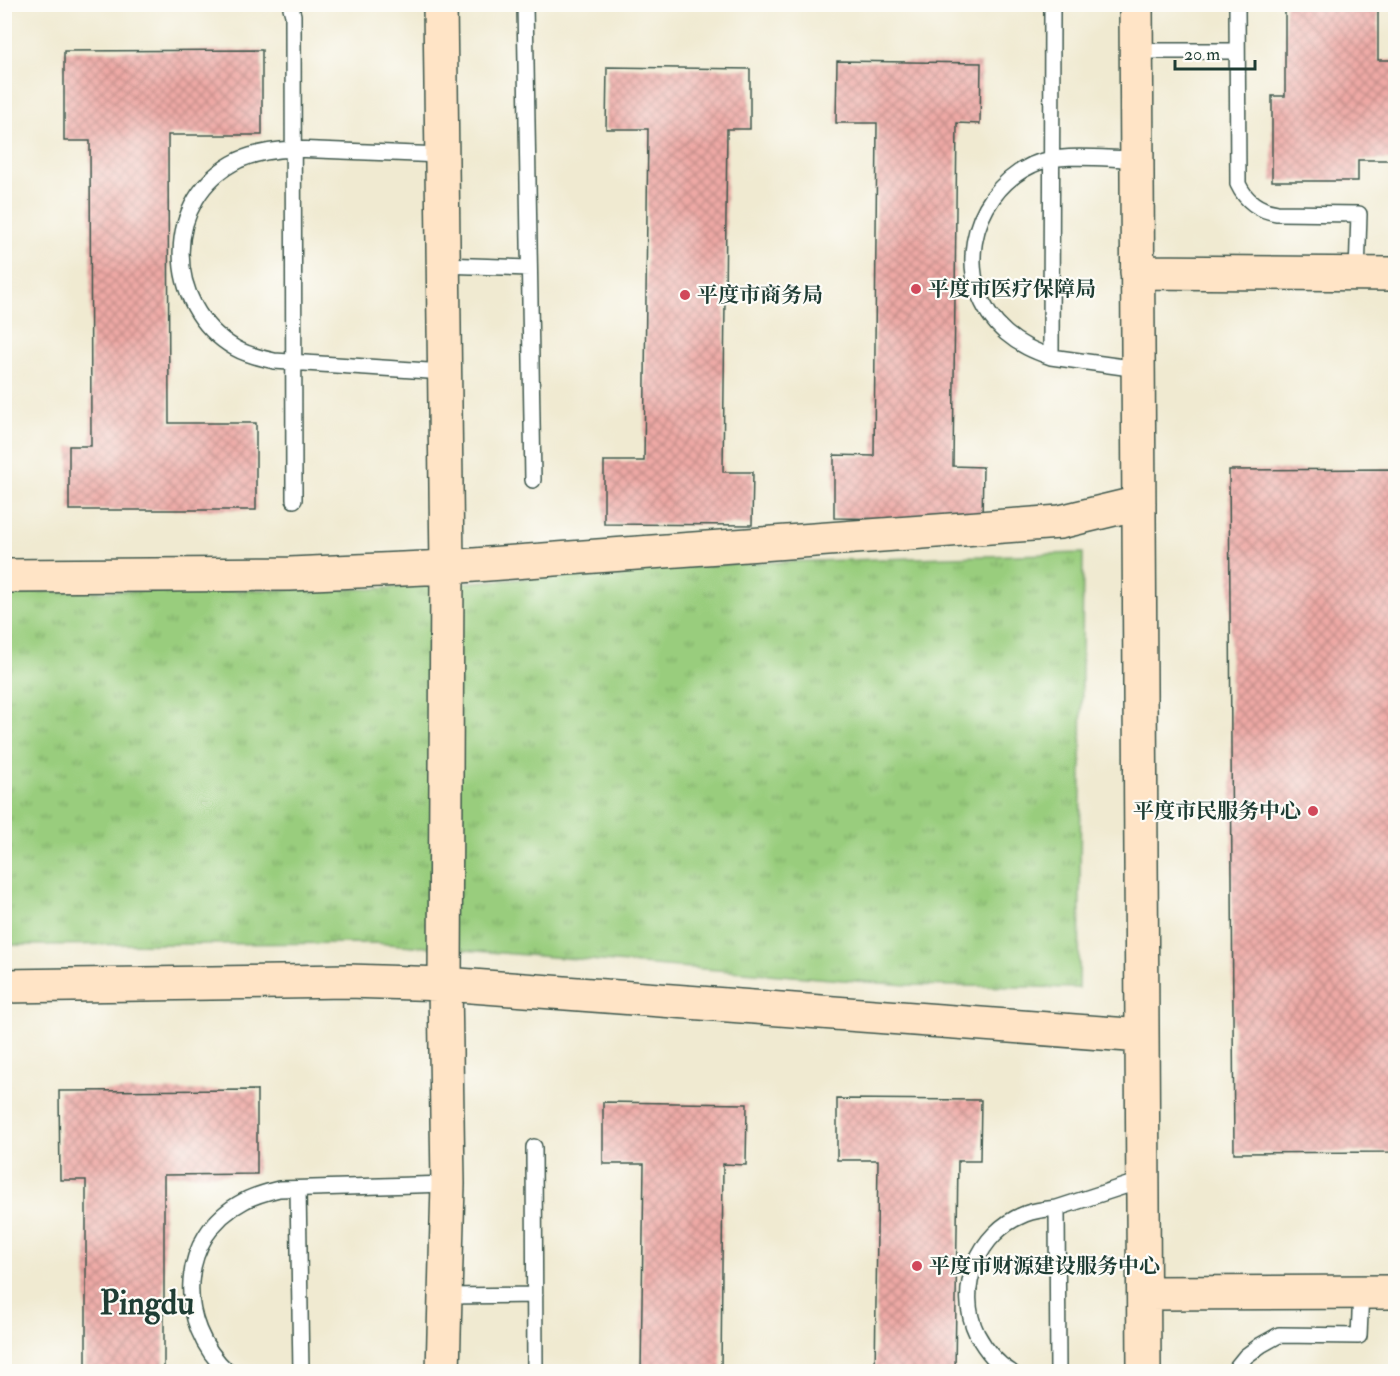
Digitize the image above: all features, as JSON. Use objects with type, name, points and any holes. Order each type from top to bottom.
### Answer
[{"type":"street","points":[[440,4],[447,567],[445,984],[448,1184],[443,1371]]},
{"type":"street","points":[[1136,4],[1144,1371]]},
{"type":"street","points":[[1137,273],[1395,274]]},
{"type":"street","points":[[4,576],[290,574],[447,567],[1060,522],[1139,503]]},
{"type":"street","points":[[4,986],[348,981],[445,984],[1142,1036]]},
{"type":"street","points":[[1144,1293],[1395,1292]]},
{"type":"lane","points":[[290,4],[293,15],[294,500]]},
{"type":"lane","points":[[525,4],[533,480]]},
{"type":"lane","points":[[1051,357],[1052,4]]},
{"type":"lane","points":[[1237,4],[1238,184],[1242,193],[1257,207],[1267,211],[1359,214],[1357,274]]},
{"type":"lane","points":[[1136,51],[1238,51]]},
{"type":"lane","points":[[441,155],[293,149],[274,150],[238,160],[208,183],[197,198],[183,233],[180,252],[186,291],[195,309],[220,339],[237,349],[255,357],[274,361],[444,372]]},
{"type":"lane","points":[[1137,159],[1051,158],[1017,173],[990,200],[981,217],[972,254],[977,289],[984,305],[993,319],[1019,343],[1051,357],[1138,369]]},
{"type":"lane","points":[[442,265],[529,268]]},
{"type":"lane","points":[[534,1147],[535,1371]]},
{"type":"lane","points":[[1011,1371],[993,1358],[982,1344],[969,1310],[971,1276],[984,1245],[996,1232],[1024,1214],[1056,1208],[1143,1180]]},
{"type":"lane","points":[[228,1371],[207,1348],[192,1315],[190,1278],[202,1242],[213,1226],[243,1201],[279,1189],[448,1184]]},
{"type":"lane","points":[[298,1189],[301,1371]]},
{"type":"lane","points":[[1056,1208],[1058,1371]]},
{"type":"lane","points":[[1233,1371],[1246,1356],[1279,1335],[1359,1336],[1361,1292]]},
{"type":"lane","points":[[445,1296],[535,1295]]},
{"type":"green space","points":[[1083,553],[1079,988],[907,985],[375,943],[5,945],[4,592],[372,589],[744,563]]},
{"type":"building","points":[[1285,4],[1378,4],[1378,60],[1396,60],[1396,160],[1358,160],[1358,181],[1272,181],[1272,96],[1285,96]]},
{"type":"building","points":[[262,50],[262,135],[168,135],[169,423],[256,423],[256,510],[69,510],[69,446],[91,446],[90,141],[64,141],[64,51]]},
{"type":"building","name":"平度市医疗保障局","points":[[837,61],[981,63],[980,124],[957,123],[953,466],[983,467],[982,520],[834,518],[834,455],[874,456],[877,123],[836,123]]},
{"type":"building","name":"平度市商务局","points":[[607,67],[750,69],[750,129],[727,129],[723,472],[753,472],[752,525],[604,524],[604,461],[644,461],[648,129],[606,129]]},
{"type":"building","name":"平度市民服务中心","points":[[1396,469],[1396,1152],[1234,1153],[1229,470]]},
{"type":"building","points":[[257,1090],[257,1174],[164,1175],[164,1372],[86,1372],[86,1180],[60,1180],[59,1091]]},
{"type":"building","name":"平度市财源建设服务中心","points":[[837,1099],[981,1100],[980,1161],[958,1161],[955,1372],[875,1372],[878,1160],[837,1160]]},
{"type":"building","points":[[603,1102],[747,1104],[746,1165],[723,1164],[721,1372],[641,1372],[644,1164],[603,1164]]},
{"type":"place","name":"平度市医疗保障局","points":[[916,289]]},
{"type":"place","name":"平度市商务局","points":[[685,295]]},
{"type":"place","name":"平度市民服务中心","points":[[1313,811]]},
{"type":"place","name":"平度市财源建设服务中心","points":[[917,1266]]},
{"type":"district","name":"Pingdu","points":[[147,1303]]}]
